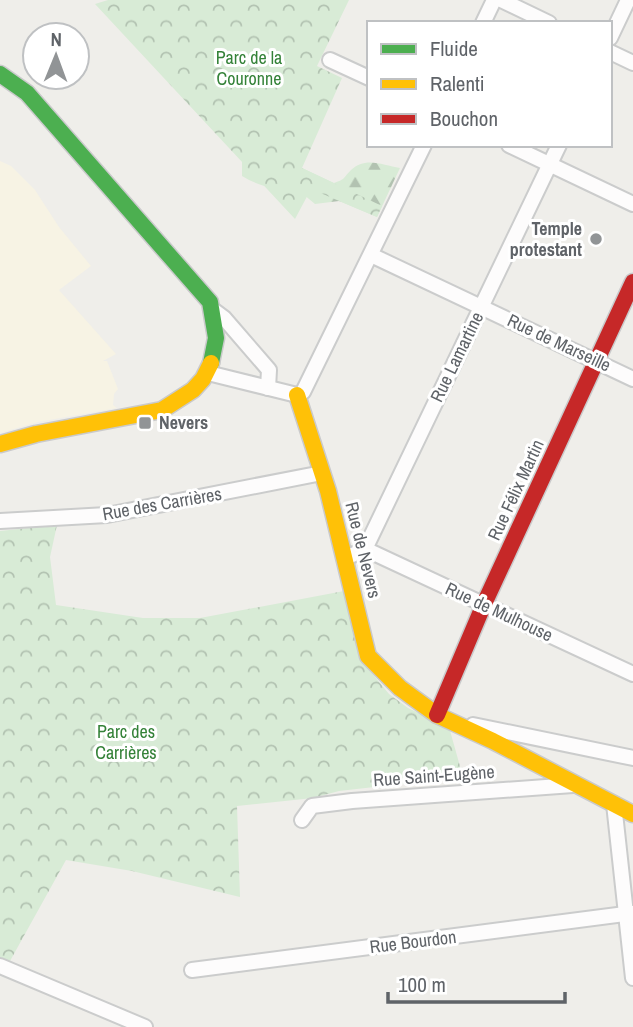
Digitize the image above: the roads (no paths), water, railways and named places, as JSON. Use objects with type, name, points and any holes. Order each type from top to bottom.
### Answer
[{"type":"street","points":[[484,21],[494,0]]},
{"type":"street","points":[[501,0],[545,21]]},
{"type":"street","points":[[612,34],[628,0]]},
{"type":"street","points":[[612,53],[633,63]]},
{"type":"street","points":[[330,60],[367,77]]},
{"type":"street","points":[[0,74],[27,93],[153,234],[211,306],[269,370],[268,388]]},
{"type":"street","points":[[208,373],[297,395],[303,392],[423,147]]},
{"type":"street","points":[[513,147],[633,204]]},
{"type":"street","name":"Rue Lamartine","points":[[365,549],[558,147]]},
{"type":"street","name":"Rue de Marseille","points":[[371,255],[633,379]]},
{"type":"street","name":"Rue Félix Martin","points":[[445,718],[484,604],[633,282]]},
{"type":"street","points":[[0,444],[36,434],[162,410],[191,392],[208,373],[217,347],[216,324],[211,306]]},
{"type":"street","name":"Rue de Nevers","points":[[297,395],[346,558],[368,656],[400,688],[445,718]]},
{"type":"street","name":"Rue des Carrières","points":[[0,521],[107,515],[322,473]]},
{"type":"street","points":[[346,558],[365,549]]},
{"type":"street","name":"Rue de Mulhouse","points":[[365,549],[633,674]]},
{"type":"street","points":[[445,718],[633,758]]},
{"type":"street","name":"Rue Saint-Eugène","points":[[445,718],[633,814]]},
{"type":"street","name":"Rue Saint-Eugène","points":[[302,820],[312,806],[576,784]]},
{"type":"street","points":[[614,804],[630,914],[633,978]]},
{"type":"street","name":"Rue Bourdon","points":[[192,970],[630,914]]},
{"type":"street","points":[[0,966],[145,1027]]},
{"type":"place","name":"Temple protestant","points":[[596,239]]},
{"type":"place","name":"Nevers","points":[[145,423]]},
{"type":"park label","name":"Parc de la Couronne","points":[[249,68]]},
{"type":"park label","name":"Parc des Carrières","points":[[126,742]]}]
